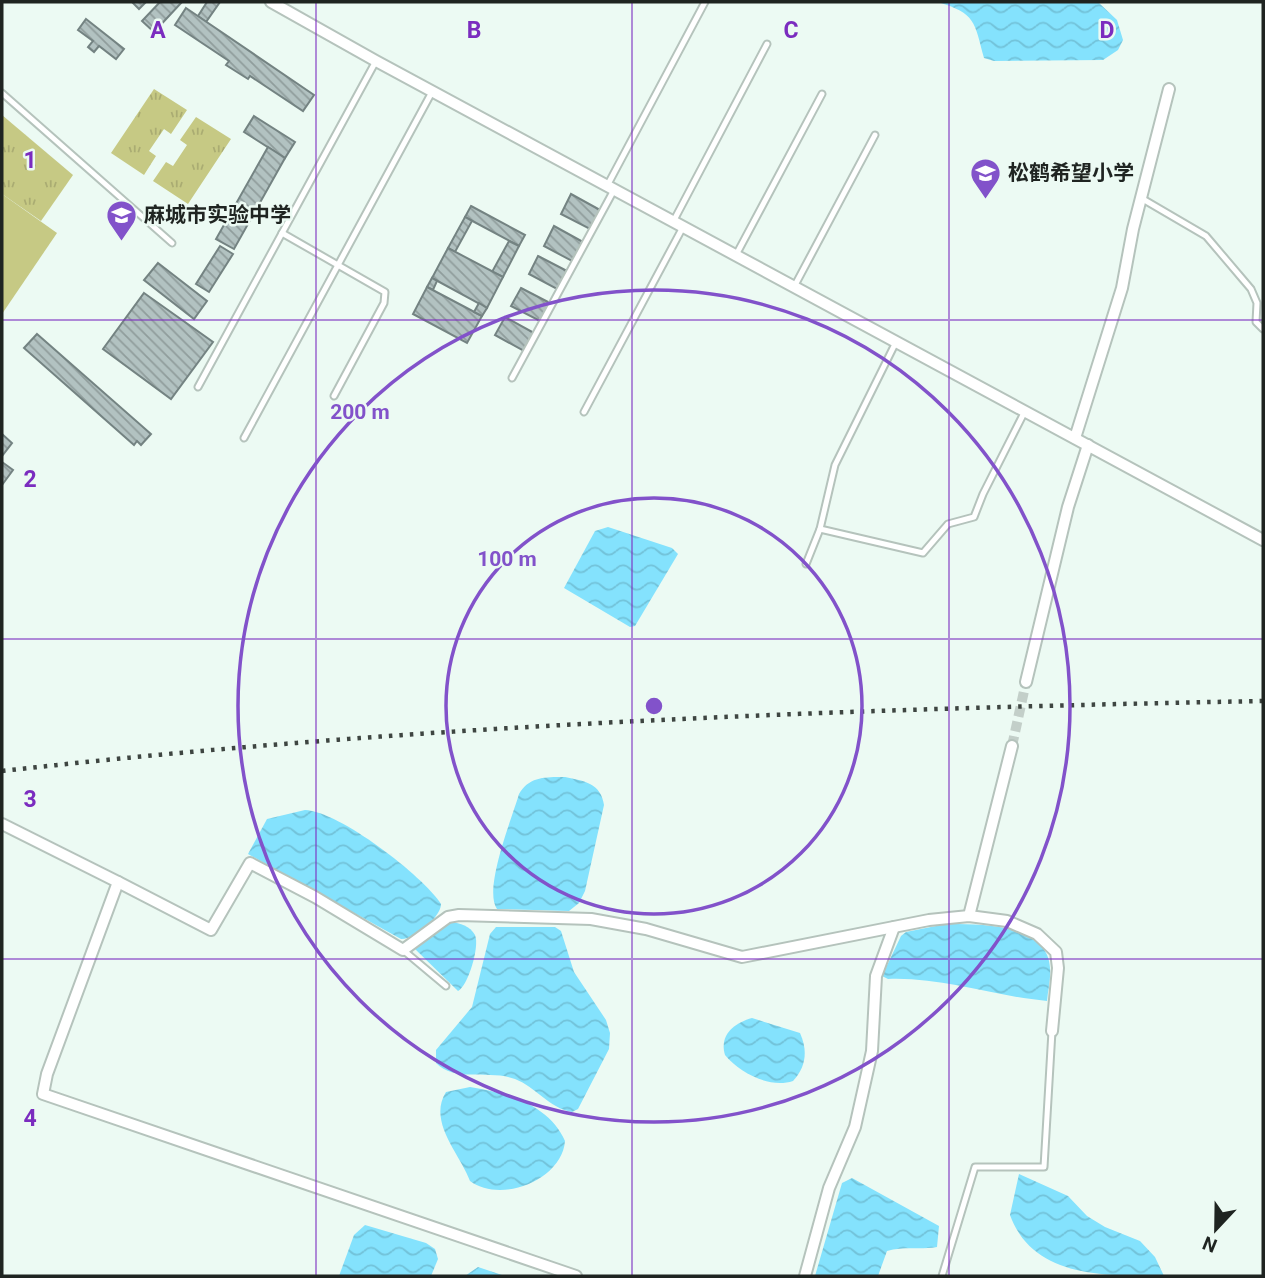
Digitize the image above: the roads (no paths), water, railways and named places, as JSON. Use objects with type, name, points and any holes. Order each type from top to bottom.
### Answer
[{"type":"street","points":[[271,2],[432,92],[1263,540]]},
{"type":"street","points":[[1075,438],[1122,288],[1141,198],[1170,89]]},
{"type":"street","points":[[1026,682],[1068,507],[1088,445]]},
{"type":"street","points":[[969,916],[1012,746]]},
{"type":"street","points":[[2,824],[211,930],[250,863],[315,897],[403,950],[448,917],[459,915],[592,919],[646,929],[742,957],[894,927],[969,916],[1023,926],[1037,934],[1056,952],[1058,968],[1052,1031]]},
{"type":"street","points":[[117,882],[47,1074],[43,1094],[576,1276]]},
{"type":"street","points":[[805,1276],[829,1188],[855,1127],[873,1051],[876,976],[894,927]]},
{"type":"lane","points":[[512,378],[705,2]]},
{"type":"lane","points":[[583,412],[767,44]]},
{"type":"lane","points":[[198,387],[376,61]]},
{"type":"lane","points":[[244,438],[432,92]]},
{"type":"lane","points":[[2,93],[172,243]]},
{"type":"lane","points":[[736,255],[822,94]]},
{"type":"lane","points":[[794,287],[875,135]]},
{"type":"lane","points":[[1141,198],[1206,236],[1251,289],[1257,303],[1256,322],[1263,329]]},
{"type":"lane","points":[[282,233],[384,289],[386,296],[334,397]]},
{"type":"lane","points":[[806,564],[820,530],[835,465],[896,342]]},
{"type":"lane","points":[[820,530],[923,554],[948,524],[975,517],[983,494],[1025,411]]},
{"type":"lane","points":[[403,950],[446,986]]},
{"type":"lane","points":[[942,1276],[975,1167],[1044,1167],[1052,1031]]},
{"type":"water","points":[[938,2],[1098,2],[1117,20],[1123,40],[1118,50],[1103,60],[994,61],[984,58],[975,27],[967,15]]},
{"type":"water","points":[[608,527],[672,548],[678,554],[635,626],[630,627],[564,588],[595,531]]},
{"type":"water","points":[[565,777],[590,784],[599,792],[604,805],[585,891],[579,903],[569,911],[497,909],[494,900],[496,871],[519,794],[533,781]]},
{"type":"water","points":[[305,810],[338,821],[399,862],[441,904],[432,921],[413,936],[401,939],[248,854],[267,819]]},
{"type":"water","points":[[451,922],[468,927],[476,940],[469,974],[458,991],[414,948]]},
{"type":"water","points":[[946,924],[1009,929],[1025,934],[1037,942],[1046,953],[1050,968],[1047,1001],[882,976],[901,936],[906,932]]},
{"type":"water","points":[[496,927],[555,927],[561,931],[574,972],[606,1020],[610,1033],[609,1049],[578,1109],[572,1112],[556,1106],[515,1079],[453,1073],[436,1063],[436,1050],[472,1007],[490,934]]},
{"type":"water","points":[[752,1018],[800,1033],[804,1058],[801,1070],[793,1081],[765,1081],[746,1073],[725,1055],[726,1036],[739,1023]]},
{"type":"water","points":[[470,1087],[525,1102],[548,1118],[565,1141],[561,1155],[553,1167],[542,1177],[513,1189],[498,1190],[470,1181],[448,1138],[440,1115],[446,1092]]},
{"type":"water","points":[[1019,1174],[1068,1196],[1087,1216],[1105,1227],[1140,1241],[1155,1257],[1164,1276],[1118,1275],[1074,1269],[1053,1262],[1035,1251],[1021,1236],[1010,1215]]},
{"type":"water","points":[[852,1178],[939,1226],[937,1247],[887,1251],[878,1276],[815,1276],[842,1183]]},
{"type":"water","points":[[365,1225],[426,1243],[435,1249],[438,1259],[431,1276],[339,1276],[354,1235]]},
{"type":"water","points":[[478,1267],[505,1276],[465,1276]]},
{"type":"tunnel","points":[[1012,746],[1026,682]]},
{"type":"railway","points":[[2,771],[316,741],[631,721],[1263,701]]},
{"type":"place","name":"松鹤希望小学","points":[[985,200]]},
{"type":"place","name":"麻城市实验中学","points":[[121,242]]}]
